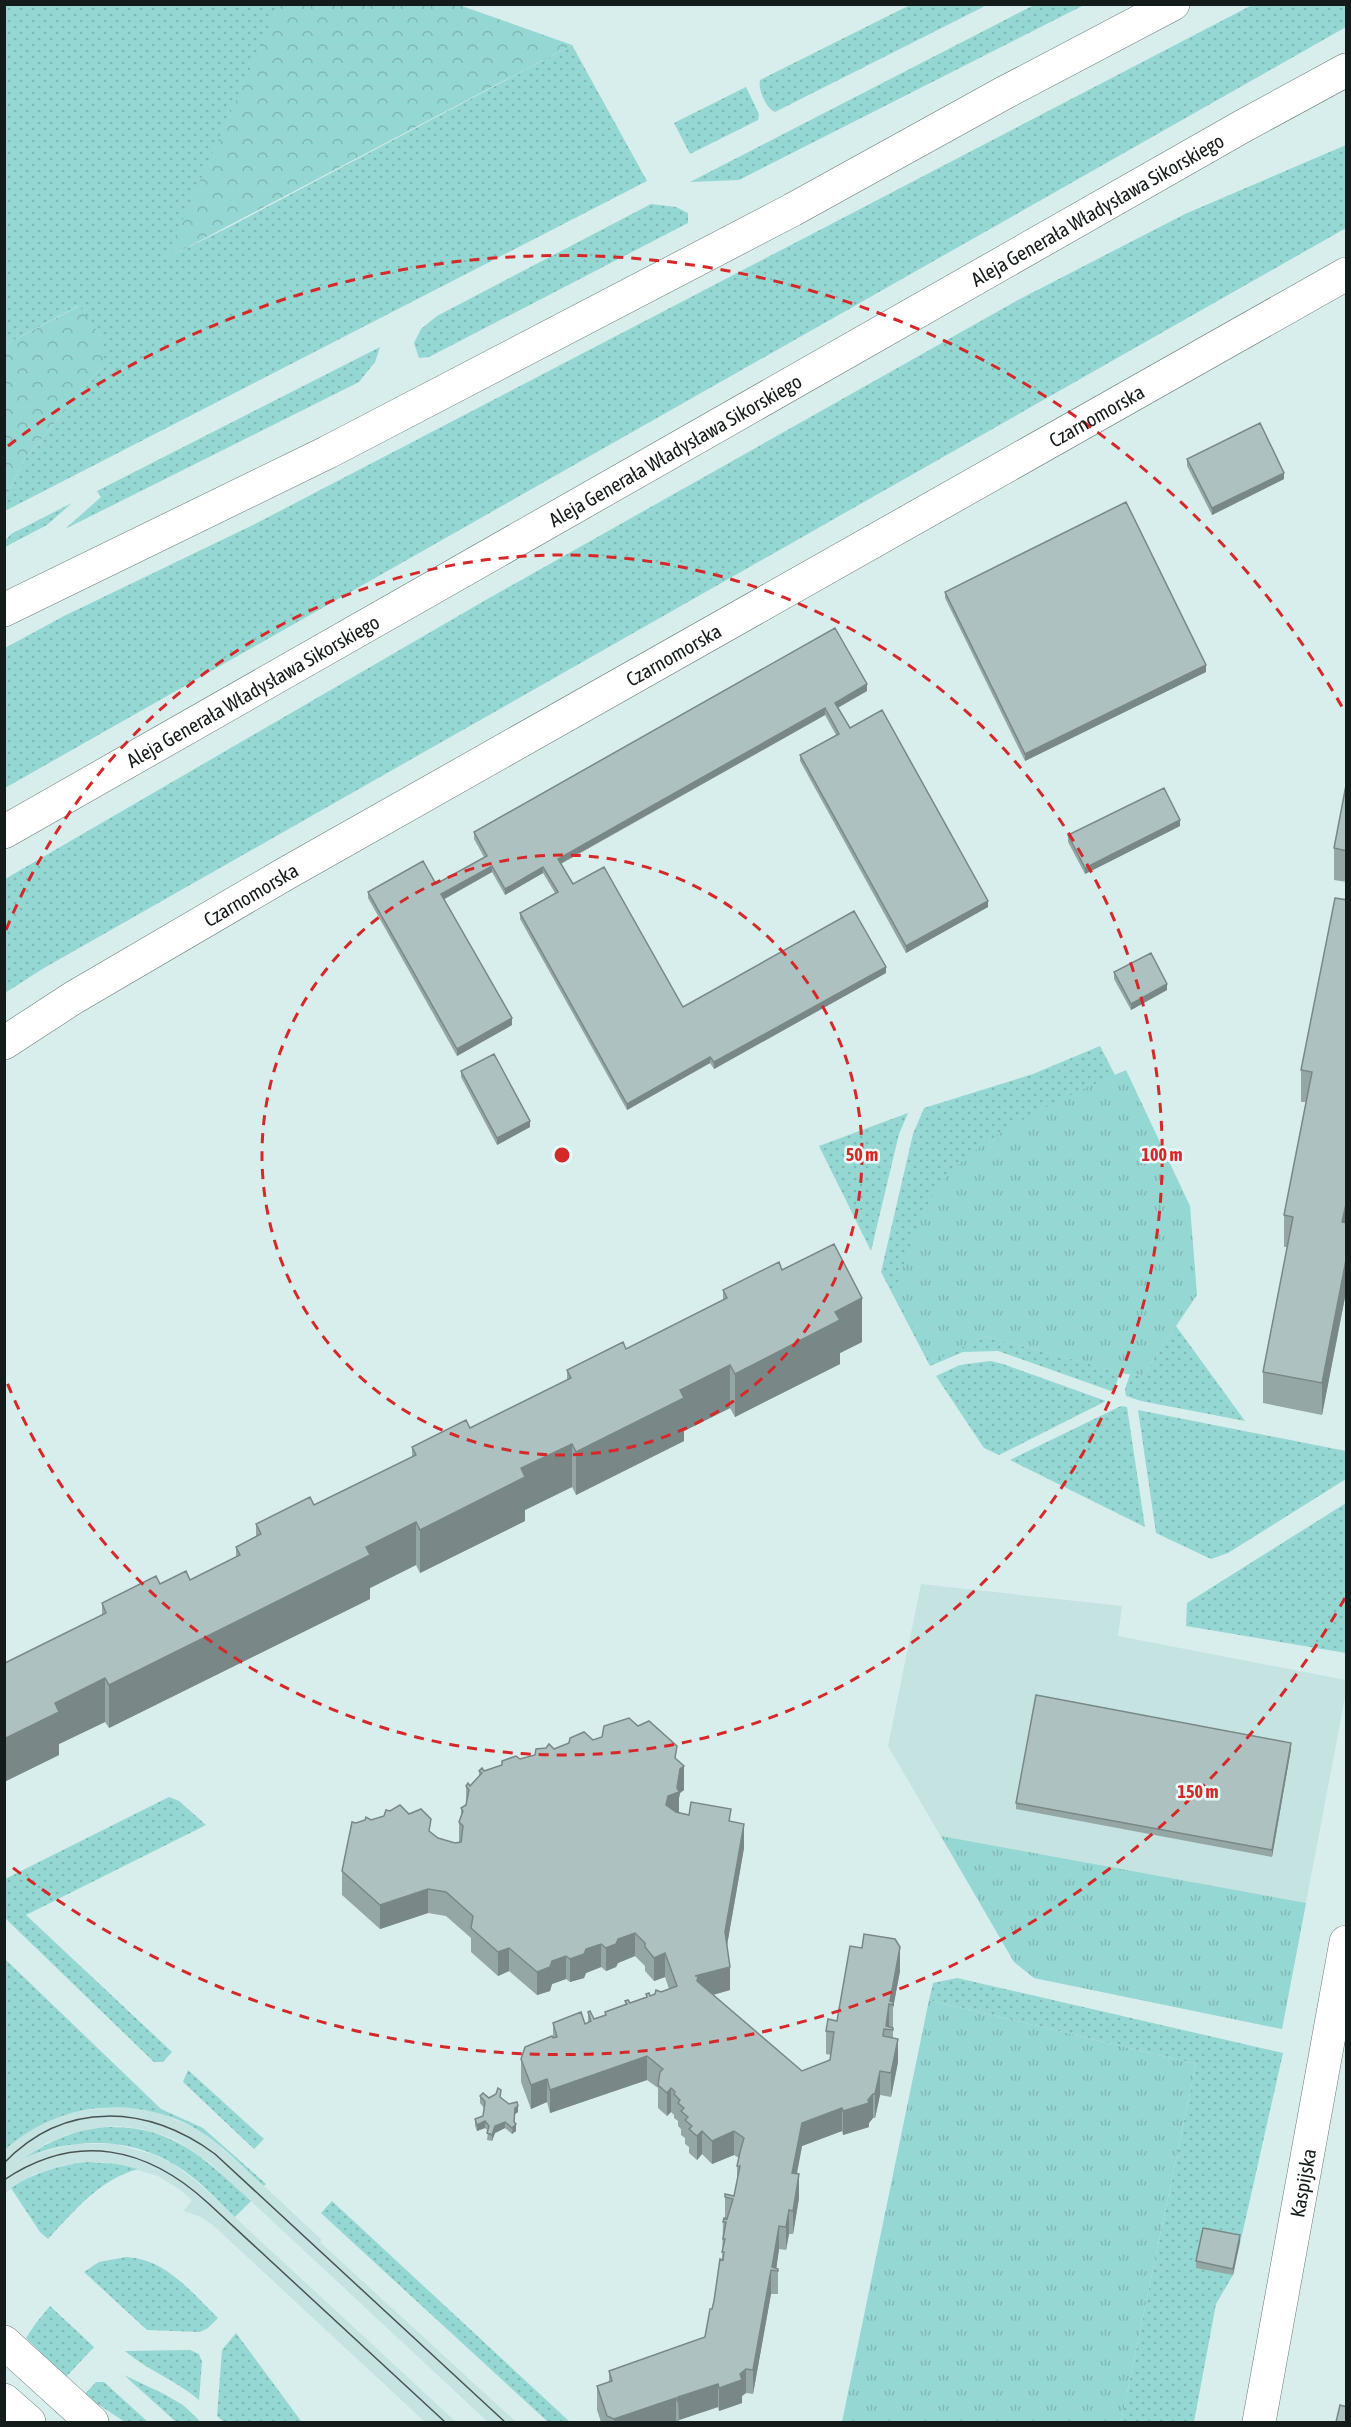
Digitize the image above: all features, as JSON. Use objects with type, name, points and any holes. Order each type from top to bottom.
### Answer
[{"type":"main road","points":[[4,610],[328,452],[792,210],[1002,94],[1173,4]]},
{"type":"main road","name":"Aleja Generała Władysława Sikorskiego","points":[[4,832],[1232,132],[1347,70]]},
{"type":"main road","name":"Czarnomorska","points":[[4,1042],[73,998],[285,874],[1347,274]]},
{"type":"main road","name":"Kaspijska","points":[[1258,2422],[1347,1942]]},
{"type":"main road","points":[[4,2342],[92,2422]]},
{"type":"main road","points":[[4,2400],[29,2422]]},
{"type":"shaded area","points":[[921,1584],[1122,1606],[1118,1636],[1346,1680],[1346,1692],[1282,2029],[1034,1978],[1014,1962],[888,1746]]},
{"type":"shaded area","points":[[108,2107],[140,2108],[159,2113],[195,2128],[209,2137],[516,2422],[488,2422],[210,2163],[174,2139],[142,2129],[117,2126],[96,2128],[66,2135],[47,2143],[29,2155],[75,2144],[114,2144],[152,2154],[175,2165],[198,2183],[456,2422],[425,2422],[214,2226],[201,2217],[184,2211],[192,2200],[158,2176],[117,2164],[97,2162],[64,2165],[34,2174],[5,2193],[5,2150],[16,2139],[29,2130],[65,2114]]},
{"type":"green space","points":[[279,4],[459,5],[572,45],[165,259]]},
{"type":"green space","points":[[912,4],[987,5],[775,112],[766,103],[761,93],[760,80]]},
{"type":"green space","points":[[1254,4],[1346,5],[1346,27],[5,788],[5,648],[64,616],[253,525]]},
{"type":"green space","points":[[4,5],[279,5],[166,258],[229,227],[572,45],[647,181],[5,511],[5,499],[24,460],[103,365],[103,339],[78,306],[5,345]]},
{"type":"green space","points":[[1034,5],[1084,5],[739,180],[690,182]]},
{"type":"green space","points":[[746,87],[759,114],[758,120],[690,154],[674,123]]},
{"type":"green space","points":[[1346,145],[1346,228],[44,968],[5,993],[5,879],[484,601],[1018,300],[1185,214]]},
{"type":"green space","points":[[651,204],[676,207],[688,213],[688,223],[429,357],[419,358],[414,343],[421,329],[437,316]]},
{"type":"green space","points":[[79,306],[103,339],[103,365],[24,460],[5,499],[5,345]]},
{"type":"green space","points":[[380,347],[375,362],[359,382],[65,529],[101,497],[97,491]]},
{"type":"green space","points":[[72,503],[47,525],[5,547],[5,541],[11,534]]},
{"type":"green space","points":[[1100,1046],[1115,1075],[1068,1097],[1002,1134],[961,1164],[942,1182],[931,1362],[985,1336],[1120,1372],[1115,1388],[1111,1391],[998,1351],[963,1352],[930,1366],[881,1272],[913,1134],[924,1108],[1033,1074]]},
{"type":"green space","points":[[1126,1070],[1190,1206],[1197,1295],[1143,1375],[1126,1374],[985,1336],[931,1363],[894,1292],[914,1235],[934,1194],[958,1165],[1002,1132],[1054,1103]]},
{"type":"green space","points":[[908,1113],[899,1134],[871,1251],[819,1146]]},
{"type":"green space","points":[[1176,1326],[1245,1421],[1141,1401],[1126,1396],[1125,1389],[1130,1374],[1143,1375]]},
{"type":"green space","points":[[990,1361],[1106,1401],[999,1455],[984,1448],[936,1376],[960,1365]]},
{"type":"green space","points":[[1121,1406],[1127,1407],[1145,1527],[1010,1460]]},
{"type":"green space","points":[[1138,1410],[1346,1451],[1346,1479],[1228,1553],[1211,1559],[1156,1533]]},
{"type":"green space","points":[[1346,1503],[1346,1653],[1186,1626],[1187,1603]]},
{"type":"green space","points":[[169,1797],[179,1801],[206,1825],[26,1915],[172,2052],[163,2062],[154,2062],[5,1918],[5,1879]]},
{"type":"green space","points":[[941,1836],[1306,1903],[1282,2029],[1034,1978],[1014,1962]]},
{"type":"green space","points":[[5,1959],[161,2109],[203,2128],[266,2184],[264,2186],[203,2133],[170,2117],[145,2110],[120,2107],[95,2108],[71,2113],[25,2134],[5,2150]]},
{"type":"green space","points":[[957,1978],[1283,2053],[1233,2275],[1216,2304],[1194,2422],[1121,2422],[1196,2064],[929,2000],[933,1983]]},
{"type":"green space","points":[[929,2000],[1196,2064],[1121,2422],[842,2422]]},
{"type":"green space","points":[[188,2070],[264,2139],[254,2149],[183,2082]]},
{"type":"green space","points":[[106,2127],[130,2128],[169,2138],[203,2159],[251,2201],[235,2217],[185,2171],[159,2156],[122,2145],[83,2143],[45,2150],[26,2157],[64,2137]]},
{"type":"green space","points":[[88,2162],[117,2164],[138,2169],[111,2180],[88,2197],[48,2239],[40,2232],[11,2188],[48,2170]]},
{"type":"green space","points":[[332,2201],[570,2422],[548,2422],[321,2213]]},
{"type":"green space","points":[[126,2257],[140,2259],[166,2270],[218,2318],[200,2332],[147,2330],[84,2272],[99,2262]]},
{"type":"green space","points":[[50,2306],[94,2347],[66,2377],[26,2338]]},
{"type":"green space","points":[[236,2333],[300,2422],[224,2422],[217,2416],[222,2350]]},
{"type":"green space","points":[[190,2350],[199,2354],[202,2362],[199,2400],[125,2351]]},
{"type":"green space","points":[[124,2375],[183,2405],[199,2422],[176,2422]]},
{"type":"green space","points":[[96,2382],[104,2382],[148,2422],[125,2422],[84,2395]]},
{"type":"building","points":[[1260,423],[1284,473],[1212,508],[1187,459]]},
{"type":"building","points":[[1126,502],[1206,665],[1025,754],[945,592]]},
{"type":"building","points":[[835,628],[867,684],[835,703],[850,728],[882,710],[988,901],[906,946],[800,755],[839,734],[825,708],[558,859],[573,884],[604,867],[683,1007],[854,911],[886,967],[714,1062],[710,1057],[627,1104],[520,913],[558,892],[543,867],[505,889],[492,866],[441,894],[512,1018],[457,1049],[368,892],[423,861],[436,884],[487,856],[474,832]]},
{"type":"building","points":[[1347,780],[1347,851],[1334,848]]},
{"type":"building","points":[[1164,788],[1180,820],[1085,868],[1068,835]]},
{"type":"building","points":[[1335,898],[1347,900],[1347,1200],[1342,1222],[1347,1223],[1347,1255],[1322,1383],[1263,1372],[1293,1217],[1284,1215],[1312,1072],[1301,1070]]},
{"type":"building","points":[[1151,953],[1167,984],[1131,1004],[1114,972]]},
{"type":"building","points":[[494,1054],[530,1121],[497,1138],[461,1071]]},
{"type":"building","points":[[834,1244],[862,1298],[835,1312],[840,1320],[735,1374],[730,1365],[680,1390],[684,1398],[576,1452],[572,1444],[521,1468],[525,1477],[420,1530],[416,1522],[366,1547],[370,1555],[109,1685],[105,1678],[55,1703],[59,1712],[4,1739],[4,1662],[106,1613],[102,1603],[156,1576],[160,1584],[186,1571],[190,1580],[240,1555],[236,1547],[261,1534],[256,1524],[310,1497],[314,1505],[416,1455],[412,1447],[466,1420],[470,1428],[571,1378],[567,1370],[623,1342],[626,1349],[727,1298],[723,1290],[779,1262],[782,1270]]},
{"type":"building","points":[[1036,1695],[1291,1743],[1272,1850],[1016,1803]]},
{"type":"building","points":[[629,1718],[638,1726],[649,1721],[677,1746],[675,1758],[684,1766],[680,1769],[677,1788],[679,1792],[668,1796],[666,1805],[676,1812],[689,1815],[691,1802],[731,1809],[729,1821],[744,1824],[725,1932],[730,1967],[695,1976],[698,1976],[697,1981],[802,2071],[830,2060],[834,2032],[826,2031],[828,2019],[837,2021],[850,1946],[862,1948],[864,1934],[895,1939],[900,1947],[890,2001],[893,2005],[889,2004],[886,2026],[893,2030],[884,2029],[883,2036],[898,2039],[891,2073],[880,2071],[875,2094],[868,2100],[869,2103],[843,2111],[842,2108],[802,2123],[792,2173],[799,2174],[793,2211],[789,2210],[786,2227],[779,2226],[772,2267],[778,2271],[771,2270],[753,2370],[746,2369],[740,2374],[742,2380],[719,2388],[718,2384],[678,2397],[679,2403],[676,2398],[614,2419],[607,2416],[597,2386],[612,2381],[609,2371],[705,2337],[710,2309],[714,2301],[720,2259],[723,2260],[726,2222],[723,2222],[724,2218],[727,2219],[733,2199],[725,2197],[725,2194],[734,2196],[740,2166],[737,2166],[744,2138],[734,2131],[712,2141],[702,2131],[697,2136],[689,2129],[692,2126],[685,2120],[688,2117],[681,2111],[684,2108],[678,2103],[680,2100],[674,2094],[675,2092],[671,2088],[667,2093],[658,2085],[660,2072],[663,2069],[647,2056],[550,2090],[547,2079],[531,2085],[521,2059],[525,2047],[552,2036],[557,2037],[553,2023],[581,2012],[585,2024],[591,2021],[588,2012],[590,2011],[594,2019],[606,2015],[605,2012],[627,2004],[625,2001],[628,2000],[630,2003],[647,1997],[646,1994],[649,1993],[650,1996],[655,1994],[656,1990],[661,1992],[677,1986],[665,1953],[654,1958],[645,1947],[645,1943],[635,1933],[618,1939],[616,1944],[606,1948],[601,1944],[586,1949],[584,1954],[570,1959],[566,1956],[552,1961],[550,1967],[537,1972],[509,1948],[498,1952],[471,1928],[473,1916],[446,1892],[428,1889],[380,1905],[342,1871],[352,1822],[365,1820],[366,1817],[371,1820],[384,1816],[386,1810],[390,1811],[400,1805],[409,1814],[421,1809],[431,1819],[429,1831],[438,1838],[455,1843],[461,1842],[463,1826],[459,1822],[463,1811],[461,1808],[466,1805],[469,1790],[466,1786],[468,1783],[470,1786],[482,1773],[479,1771],[482,1768],[484,1771],[502,1765],[502,1761],[516,1756],[520,1759],[535,1755],[536,1749],[546,1748],[549,1744],[554,1749],[569,1743],[570,1738],[584,1732],[593,1740],[602,1737],[604,1726]]},
{"type":"building","points":[[498,2088],[501,2090],[500,2097],[509,2104],[517,2102],[514,2122],[516,2124],[512,2128],[505,2122],[495,2126],[492,2135],[487,2133],[489,2126],[485,2121],[477,2125],[475,2119],[483,2116],[485,2102],[480,2096],[483,2093],[489,2098],[496,2094]]},
{"type":"building","points":[[1203,2228],[1240,2235],[1233,2269],[1196,2261]]},
{"type":"building","points":[[1340,2405],[1347,2407],[1347,2422],[1336,2422]]},
{"type":"tram line","points":[[4,2163],[28,2142],[53,2128],[80,2119],[107,2116],[135,2118],[162,2126],[189,2138],[215,2154],[505,2422]]},
{"type":"tram line","points":[[4,2180],[31,2165],[58,2155],[85,2151],[110,2152],[136,2158],[161,2169],[185,2184],[208,2203],[445,2422]]}]
